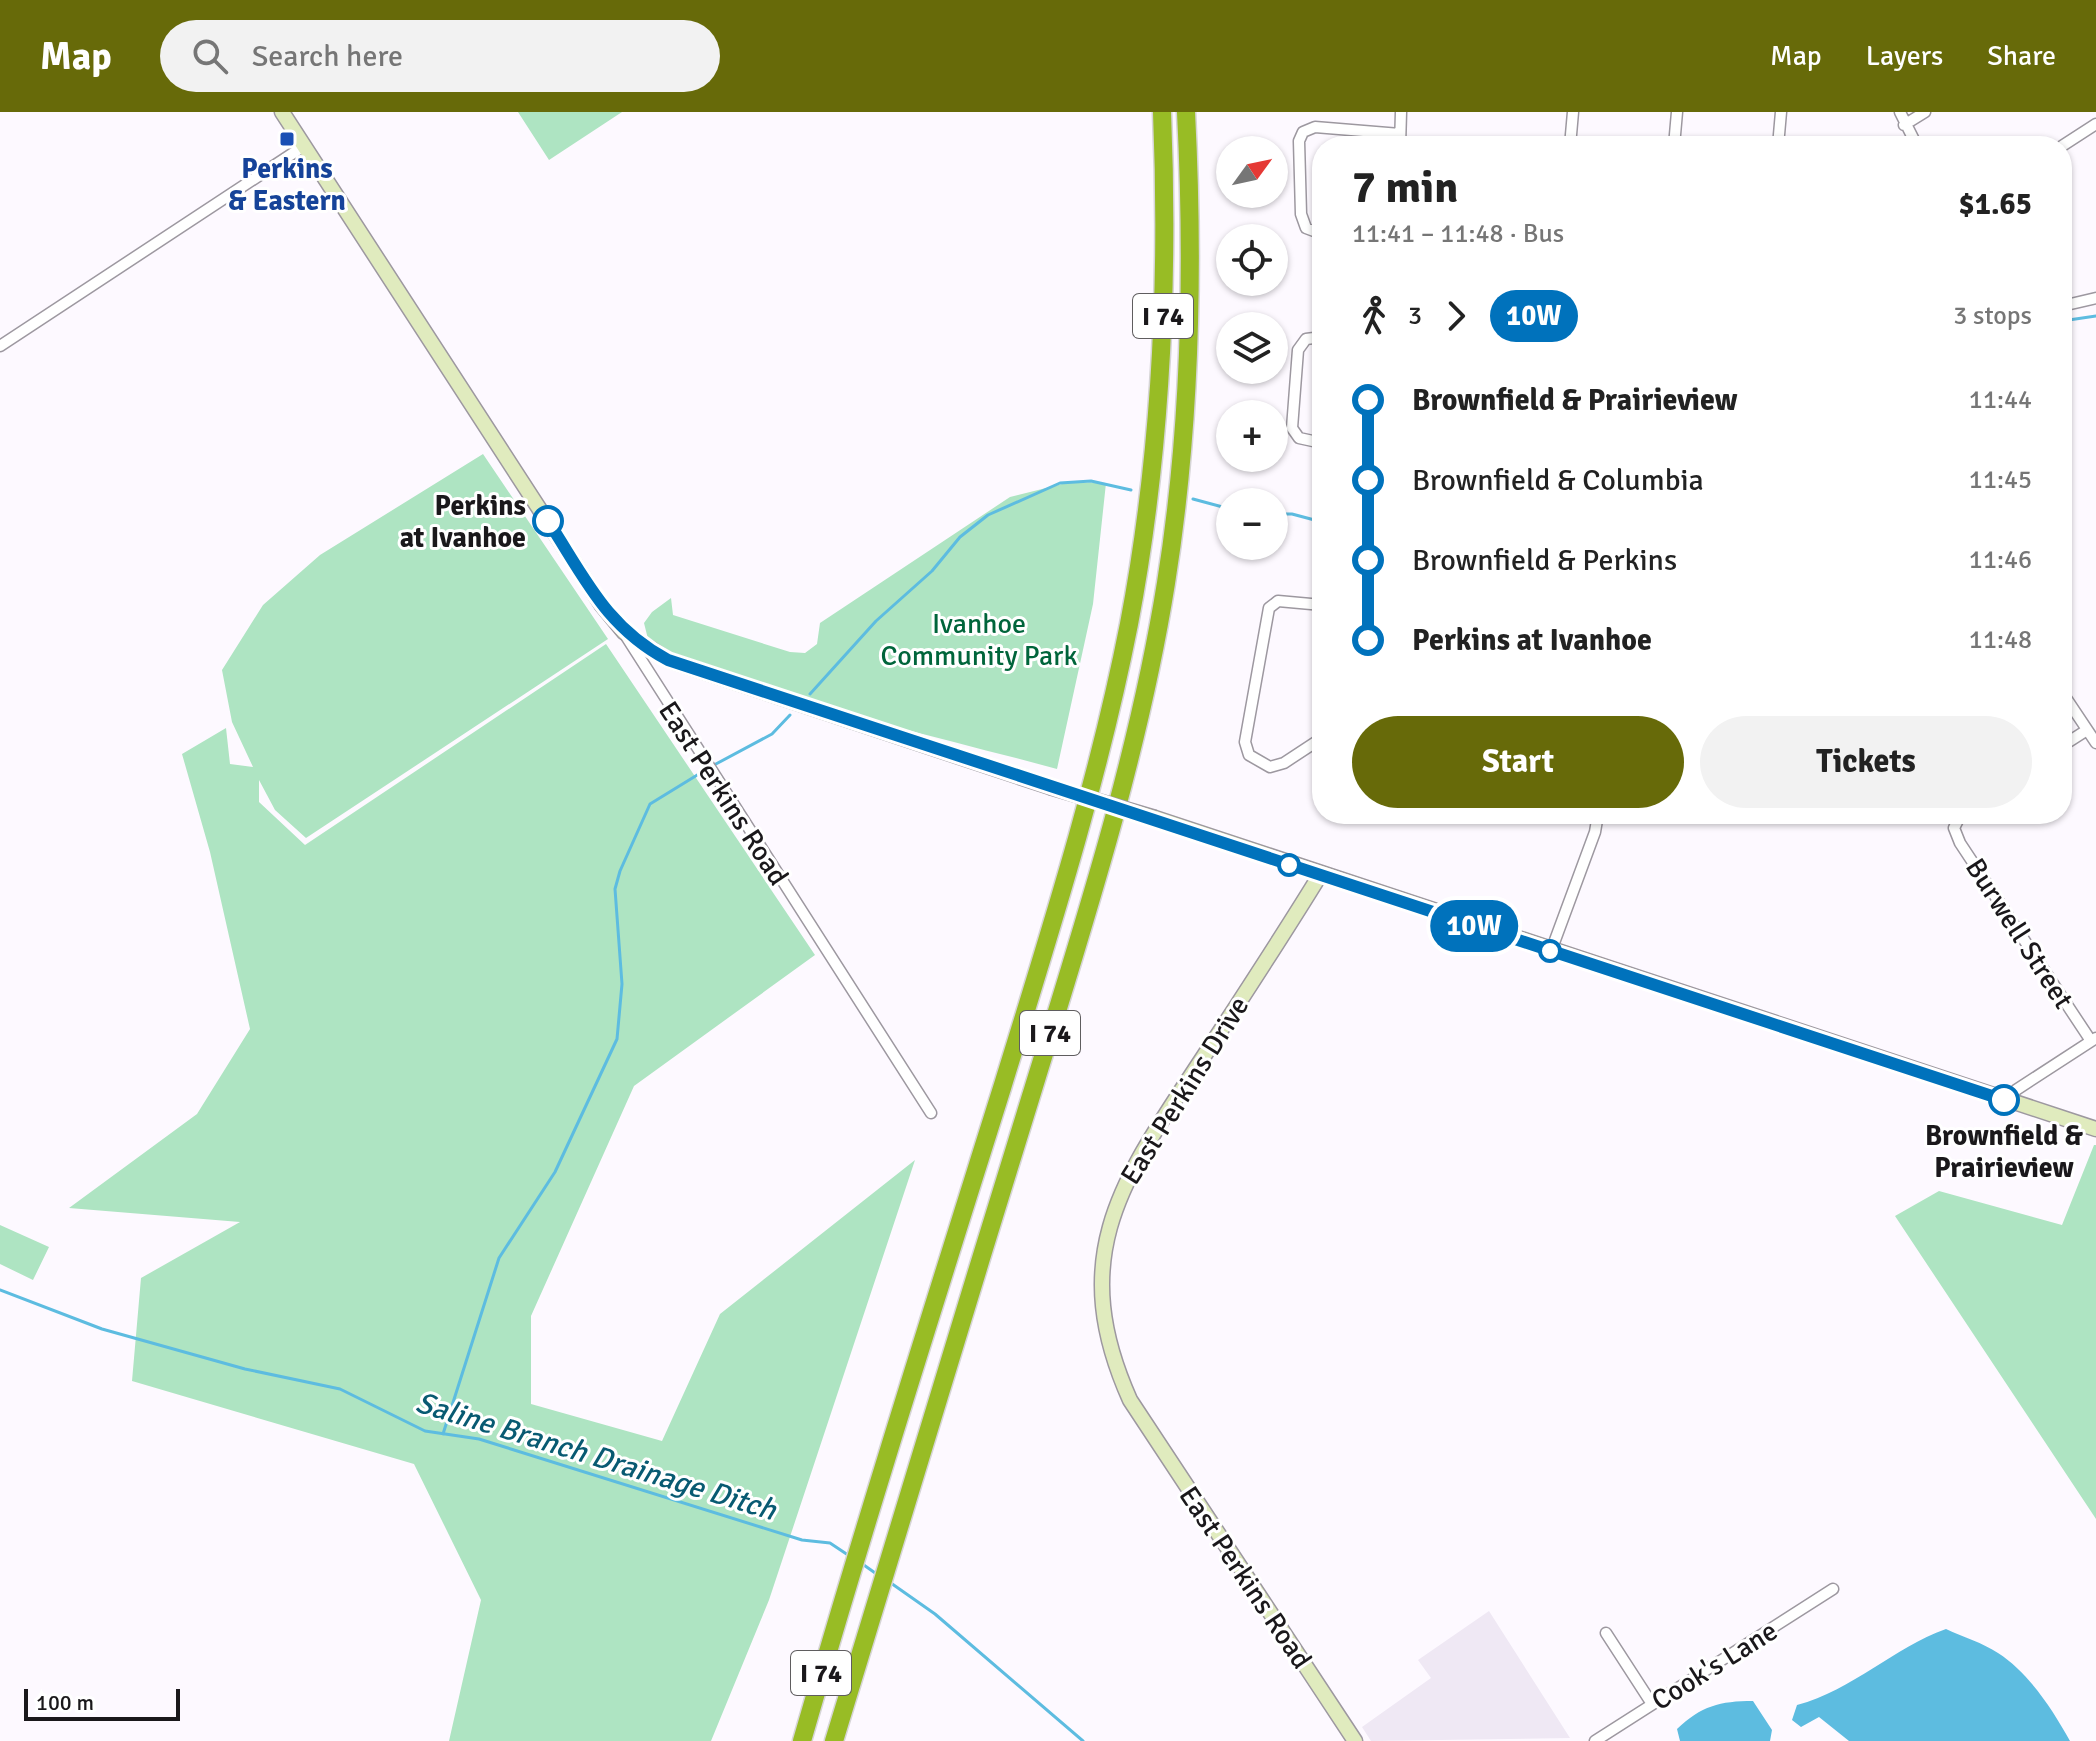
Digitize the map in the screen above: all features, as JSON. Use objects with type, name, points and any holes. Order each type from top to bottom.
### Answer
[{"type":"highway","name":"I 74","points":[[802,1741],[1064,887],[1110,714],[1132,606],[1153,447],[1165,267],[1162,112]]},
{"type":"highway","name":"I 74","points":[[834,1741],[1091,898],[1131,757],[1150,670],[1177,498],[1187,374],[1191,285],[1186,112]]},
{"type":"street","name":"East Perkins Road","points":[[282,112],[601,604],[624,632],[700,757],[931,1113]]},
{"type":"street","points":[[1400,136],[1401,112]]},
{"type":"street","points":[[1571,136],[1573,112]]},
{"type":"street","points":[[1675,136],[1677,112]]},
{"type":"street","points":[[1779,136],[1781,112]]},
{"type":"street","points":[[1900,112],[1911,136]]},
{"type":"street","points":[[1904,125],[1925,112]]},
{"type":"street","points":[[2072,140],[2096,124]]},
{"type":"street","points":[[1312,230],[1306,228],[1301,214],[1299,141],[1303,132],[1315,127],[1374,136]]},
{"type":"street","points":[[0,346],[304,146]]},
{"type":"street","points":[[2072,304],[2096,298]]},
{"type":"street","points":[[1312,338],[1306,339],[1298,350],[1292,428],[1299,438],[1312,441]]},
{"type":"street","points":[[1312,604],[1278,601],[1269,608],[1245,742],[1254,760],[1275,767],[1312,744]]},
{"type":"street","points":[[624,632],[645,648],[681,665],[2096,1129]]},
{"type":"street","points":[[2072,707],[2096,743]]},
{"type":"street","points":[[2072,740],[2087,730]]},
{"type":"street","points":[[1551,951],[1596,824]]},
{"type":"street","name":"Burwell Street","points":[[1958,824],[1960,843],[2094,1039]]},
{"type":"street","name":"East Perkins Drive","points":[[1137,1413],[1110,1348],[1102,1303],[1104,1244],[1117,1200],[1144,1146],[1320,875]]},
{"type":"street","points":[[2009,1101],[2016,1090],[2094,1039]]},
{"type":"street","name":"East Perkins Road","points":[[1137,1413],[1355,1741]]},
{"type":"street","name":"Cook's Lane","points":[[1595,1741],[1833,1589]]},
{"type":"street","points":[[1606,1633],[1652,1704]]},
{"type":"shaded area","points":[[1489,1611],[1570,1738],[1371,1741],[1362,1727],[1431,1678],[1418,1660]]},
{"type":"green space","points":[[518,112],[622,112],[549,160]]},
{"type":"green space","points":[[483,454],[608,639],[306,838],[275,810],[259,780],[259,802],[305,845],[606,644],[815,955],[634,1086],[531,1316],[531,1404],[662,1441],[720,1314],[915,1160],[769,1600],[711,1741],[449,1741],[481,1600],[414,1464],[132,1381],[141,1278],[240,1222],[69,1208],[197,1114],[250,1029],[210,852],[182,754],[226,728],[230,764],[253,767],[232,722],[222,670],[263,605],[320,555]]},
{"type":"green space","name":"Ivanhoe Community Park","points":[[1070,482],[1106,483],[1093,604],[1057,769],[799,699],[698,664],[649,643],[644,623],[652,612],[671,598],[673,615],[790,652],[805,653],[817,644],[820,623],[1010,497]]},
{"type":"green space","points":[[2094,1145],[2096,1519],[1895,1216],[1939,1191],[2062,1225]]},
{"type":"green space","points":[[0,1225],[49,1247],[33,1280],[0,1264]]},
{"type":"water","points":[[1946,1629],[1992,1649],[2009,1661],[2030,1681],[2070,1741],[1849,1741],[1819,1717],[1801,1727],[1792,1720],[1797,1705],[1836,1689]]},
{"type":"water","points":[[1753,1701],[1772,1730],[1770,1741],[1680,1741],[1677,1729],[1703,1710],[1731,1702]]},
{"type":"waterway","points":[[2072,320],[2096,316]]},
{"type":"waterway","points":[[810,694],[876,621],[932,571],[960,537],[988,515],[1060,483],[1091,481],[1131,490]]},
{"type":"waterway","points":[[1193,499],[1216,505]]},
{"type":"waterway","points":[[1288,514],[1312,519]]},
{"type":"waterway","points":[[714,765],[772,734],[790,715]]},
{"type":"waterway","points":[[443,1434],[499,1258],[555,1172],[617,1039],[622,984],[615,889],[620,871],[650,804],[707,769]]},
{"type":"waterway","name":"Saline Branch Drainage Ditch","points":[[0,1290],[102,1329],[245,1369],[340,1389],[425,1431],[479,1439],[802,1540],[830,1543],[848,1555]]},
{"type":"waterway","name":"Saline Branch Drainage Ditch","points":[[861,1563],[878,1575]]},
{"type":"waterway","name":"Saline Branch Drainage Ditch","points":[[888,1581],[935,1614],[1083,1741]]},
{"type":"bus line","name":"10W","points":[[548,521],[616,624],[645,648],[668,660],[2004,1100]]},
{"type":"place","name":"Perkins & Eastern","points":[[287,139]]},
{"type":"place","name":"Perkins at Ivanhoe","points":[[548,521]]},
{"type":"place","name":"Brownfield & Prairieview","points":[[2004,1100]]}]
